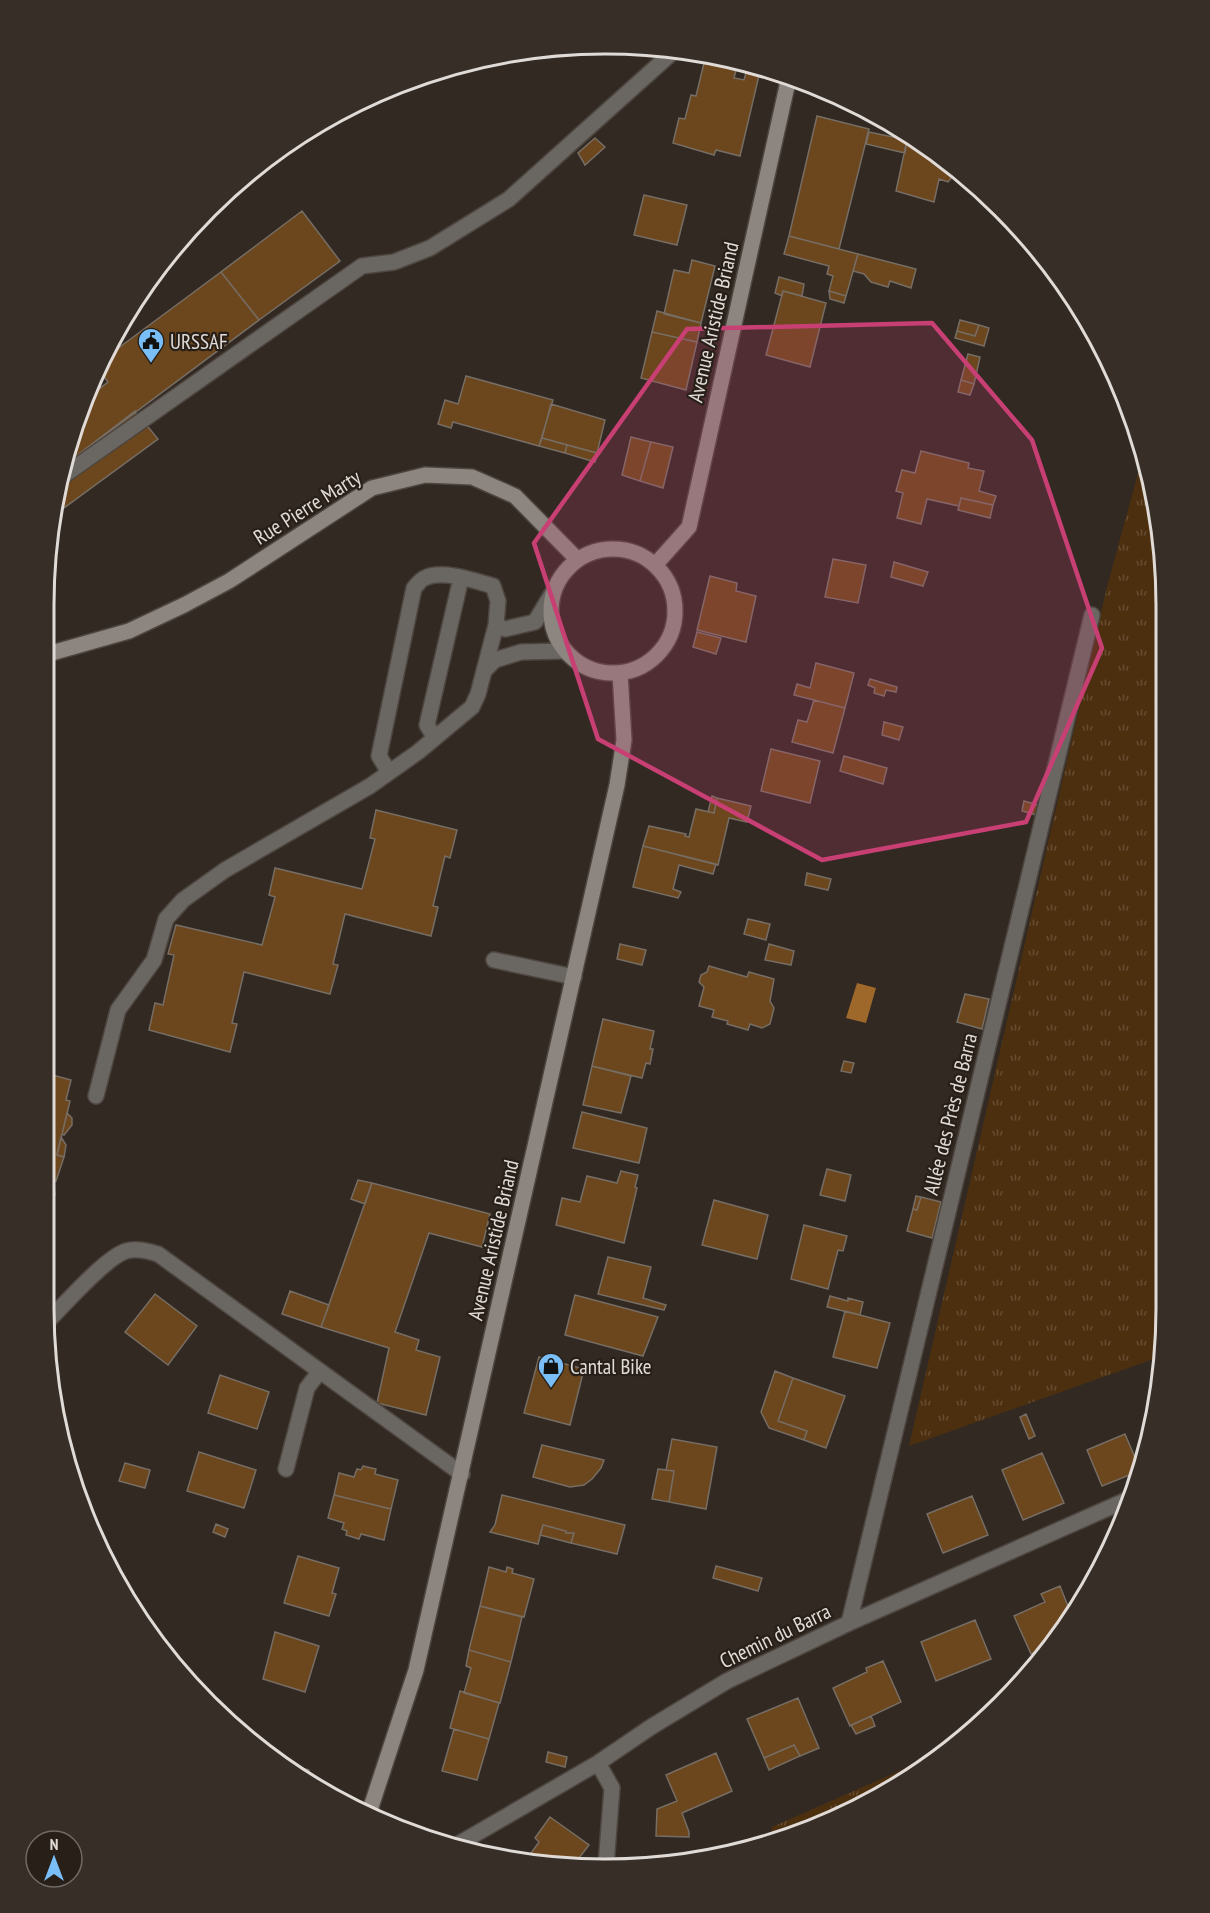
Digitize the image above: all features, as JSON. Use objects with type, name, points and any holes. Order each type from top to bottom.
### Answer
[{"type":"main road","name":"Avenue Aristide Briand","points":[[656,564],[688,527],[787,85]]},
{"type":"main road","name":"Rue Pierre Marty","points":[[54,652],[129,631],[184,605],[229,581],[372,488],[425,475],[472,477],[515,496],[577,559]]},
{"type":"main road","points":[[617,548],[638,553],[656,564],[669,580],[675,600],[675,620],[669,640],[657,656],[640,668],[620,673],[599,672],[580,664],[565,651],[554,633],[550,612],[553,592],[562,574],[577,559],[597,550],[617,548]]},
{"type":"main road","name":"Avenue Aristide Briand","points":[[371,1807],[417,1670],[617,785],[624,740],[620,673]]},
{"type":"street","points":[[71,470],[362,266],[394,262],[430,248],[509,199],[666,58]]},
{"type":"street","points":[[96,1096],[118,1010],[154,960],[166,919],[183,900],[225,870],[370,786],[390,772],[435,738],[472,706],[496,625],[498,601],[493,586],[442,575],[424,578],[414,588],[379,756],[390,772]]},
{"type":"street","points":[[435,738],[427,724],[461,578]]},
{"type":"street","points":[[496,625],[505,629],[535,622],[553,592]]},
{"type":"street","name":"Allée des Près de Barra","points":[[849,1623],[1092,615]]},
{"type":"street","points":[[484,671],[495,660],[521,652],[565,651]]},
{"type":"street","points":[[494,960],[574,977]]},
{"type":"street","points":[[54,1315],[109,1260],[125,1251],[140,1249],[158,1254],[462,1473]]},
{"type":"street","points":[[286,1469],[307,1388],[320,1371]]},
{"type":"street","name":"Chemin du Barra","points":[[464,1841],[598,1763],[651,1727],[727,1681],[849,1623],[1120,1503]]},
{"type":"street","points":[[598,1763],[612,1788],[606,1859]]},
{"type":"highlighted area","points":[[932,323],[1032,440],[1102,648],[1026,822],[822,860],[598,739],[534,543],[687,329]]},
{"type":"green space","points":[[1139,470],[1151,533],[1156,605],[1156,1308],[1153,1359],[909,1446],[1107,587]]},
{"type":"green space","points":[[912,1765],[849,1802],[816,1817],[772,1833],[772,1827]]},
{"type":"shaded area","points":[[857,983],[876,988],[866,1023],[846,1018]]},
{"type":"building","points":[[704,64],[736,70],[734,78],[744,80],[746,73],[759,76],[740,156],[716,150],[714,155],[673,143],[679,118],[685,119],[691,95],[696,96]]},
{"type":"building","points":[[817,116],[869,129],[839,249],[789,236]]},
{"type":"building","points":[[869,132],[896,138],[906,144],[905,153],[866,144]]},
{"type":"building","points":[[595,138],[605,147],[585,165],[578,153]]},
{"type":"building","points":[[906,144],[952,178],[948,182],[939,179],[934,202],[896,191]]},
{"type":"building","points":[[644,195],[687,205],[677,245],[634,235]]},
{"type":"building","points":[[302,211],[340,261],[259,320],[221,272]]},
{"type":"building","points":[[789,236],[858,254],[846,296],[829,291],[833,276],[827,274],[829,266],[784,254]]},
{"type":"building","points":[[858,254],[916,269],[911,288],[890,281],[888,287],[871,282],[864,274],[853,271]]},
{"type":"building","points":[[692,260],[715,266],[701,323],[664,314],[674,270],[689,273]]},
{"type":"building","name":"URSSAF","points":[[221,272],[259,320],[74,458],[96,394],[108,382],[104,377],[118,349]]},
{"type":"building","points":[[779,277],[804,284],[802,296],[783,291],[782,296],[775,293]]},
{"type":"building","points":[[783,291],[826,303],[810,367],[766,355]]},
{"type":"building","points":[[829,291],[846,296],[844,303],[830,299]]},
{"type":"building","points":[[657,311],[701,323],[697,342],[652,332]]},
{"type":"building","points":[[960,320],[979,325],[975,336],[957,331]]},
{"type":"building","points":[[979,325],[989,328],[984,346],[955,338],[957,331],[975,336]]},
{"type":"building","points":[[652,332],[697,342],[686,390],[641,378]]},
{"type":"building","points":[[968,354],[980,357],[974,384],[961,380]]},
{"type":"building","points":[[466,376],[553,400],[539,446],[453,422],[451,428],[438,424],[445,400],[458,404]]},
{"type":"building","points":[[961,380],[974,384],[970,395],[958,392]]},
{"type":"building","points":[[551,404],[605,420],[597,453],[542,438]]},
{"type":"building","points":[[135,411],[158,439],[63,509],[74,458]]},
{"type":"building","points":[[631,437],[651,442],[640,481],[622,475]]},
{"type":"building","points":[[542,438],[567,445],[565,453],[539,446]]},
{"type":"building","points":[[651,442],[673,447],[663,488],[640,481]]},
{"type":"building","points":[[567,445],[597,453],[595,462],[565,453]]},
{"type":"building","points":[[921,451],[969,463],[968,468],[984,471],[979,491],[996,496],[993,505],[961,498],[959,506],[927,499],[921,524],[897,518],[903,493],[896,491],[902,470],[915,473]]},
{"type":"building","points":[[961,498],[993,505],[990,518],[958,510]]},
{"type":"building","points":[[833,559],[866,565],[858,603],[825,597]]},
{"type":"building","points":[[894,562],[928,572],[923,586],[891,577]]},
{"type":"building","points":[[710,576],[737,583],[736,591],[756,596],[746,642],[697,630]]},
{"type":"building","points":[[697,632],[721,638],[716,654],[693,647]]},
{"type":"building","points":[[816,663],[854,673],[845,708],[794,695],[797,684],[810,688]]},
{"type":"building","points":[[870,679],[897,687],[896,692],[886,690],[884,696],[874,693],[875,688],[868,685]]},
{"type":"building","points":[[814,700],[845,708],[833,753],[792,742],[798,720],[807,722]]},
{"type":"building","points":[[884,722],[903,727],[899,740],[882,735]]},
{"type":"building","points":[[771,749],[820,761],[810,803],[761,791]]},
{"type":"building","points":[[844,756],[887,768],[883,784],[840,771]]},
{"type":"building","points":[[712,796],[717,798],[714,813],[708,812]]},
{"type":"building","points":[[717,798],[751,806],[747,822],[729,818],[718,865],[643,846],[649,826],[686,834],[685,836],[689,837],[696,809],[714,813]]},
{"type":"building","points":[[1024,801],[1038,805],[1036,815],[1022,811]]},
{"type":"building","points":[[376,810],[457,830],[450,858],[445,856],[433,906],[438,907],[431,936],[345,914],[333,964],[338,965],[330,994],[244,972],[232,1023],[237,1024],[230,1052],[149,1030],[155,1003],[163,1005],[174,955],[168,954],[176,925],[262,945],[275,897],[269,895],[275,868],[362,889],[375,839],[370,838]]},
{"type":"building","points":[[643,846],[716,864],[713,874],[679,865],[673,889],[681,892],[678,898],[633,887]]},
{"type":"building","points":[[807,873],[831,879],[828,890],[805,885]]},
{"type":"building","points":[[748,919],[770,924],[766,940],[744,934]]},
{"type":"building","points":[[620,944],[646,950],[642,965],[617,959]]},
{"type":"building","points":[[769,944],[794,951],[791,965],[765,960]]},
{"type":"building","points":[[709,966],[747,977],[749,972],[774,979],[770,1001],[774,1008],[770,1024],[762,1028],[750,1024],[748,1030],[712,1017],[714,1010],[699,1006],[704,987],[699,982],[701,975],[707,972]]},
{"type":"building","points":[[965,994],[989,999],[982,1029],[957,1022]]},
{"type":"building","points":[[603,1019],[654,1031],[650,1049],[653,1049],[650,1064],[646,1063],[642,1078],[592,1066]]},
{"type":"building","points":[[844,1061],[854,1063],[851,1073],[841,1071]]},
{"type":"building","points":[[592,1066],[631,1076],[621,1113],[583,1105]]},
{"type":"building","points":[[54,1075],[71,1080],[66,1100],[70,1101],[57,1155],[64,1157],[56,1181],[54,1181]]},
{"type":"building","points":[[582,1112],[647,1128],[639,1163],[573,1148]]},
{"type":"building","points":[[67,1113],[72,1118],[72,1125],[64,1135],[62,1134]]},
{"type":"building","points":[[61,1137],[66,1145],[64,1157],[57,1155]]},
{"type":"building","points":[[827,1169],[851,1175],[845,1201],[820,1195]]},
{"type":"building","points":[[621,1171],[638,1175],[624,1243],[556,1225],[562,1198],[580,1202],[587,1176],[617,1183]]},
{"type":"building","points":[[358,1180],[372,1183],[365,1204],[351,1199]]},
{"type":"building","points":[[372,1183],[490,1214],[482,1247],[429,1233],[395,1332],[419,1340],[416,1350],[440,1357],[426,1415],[377,1403],[389,1348],[321,1327]]},
{"type":"building","points":[[916,1196],[921,1197],[917,1210],[913,1209]]},
{"type":"building","points":[[921,1197],[941,1202],[932,1238],[907,1231],[913,1209],[917,1210]]},
{"type":"building","points":[[714,1200],[768,1215],[757,1259],[702,1245]]},
{"type":"building","points":[[804,1225],[847,1236],[843,1251],[838,1250],[828,1289],[791,1279]]},
{"type":"building","points":[[608,1257],[651,1267],[643,1298],[666,1305],[664,1310],[598,1294]]},
{"type":"building","points":[[290,1291],[329,1305],[321,1327],[282,1314]]},
{"type":"building","points":[[155,1294],[197,1326],[168,1365],[125,1332]]},
{"type":"building","points":[[575,1295],[658,1317],[643,1356],[565,1335]]},
{"type":"building","points":[[830,1296],[863,1302],[860,1315],[827,1307]]},
{"type":"building","points":[[845,1311],[890,1323],[877,1368],[833,1357]]},
{"type":"building","points":[[539,1357],[584,1369],[570,1425],[524,1413]]},
{"type":"building","points":[[775,1371],[793,1378],[778,1421],[807,1431],[804,1440],[769,1428],[761,1412]]},
{"type":"building","points":[[220,1375],[269,1392],[257,1429],[208,1413]]},
{"type":"building","points":[[793,1378],[845,1396],[826,1448],[804,1440],[807,1431],[778,1421]]},
{"type":"building","points":[[1026,1414],[1035,1436],[1029,1439],[1020,1417]]},
{"type":"building","points":[[1125,1434],[1135,1458],[1130,1475],[1102,1486],[1087,1450]]},
{"type":"building","points":[[672,1439],[717,1447],[706,1509],[669,1502],[674,1471],[666,1470]]},
{"type":"building","points":[[542,1445],[604,1460],[592,1479],[584,1485],[570,1487],[533,1477]]},
{"type":"building","points":[[199,1452],[256,1470],[244,1508],[187,1491]]},
{"type":"building","points":[[1042,1453],[1064,1503],[1023,1520],[1002,1470]]},
{"type":"building","points":[[125,1463],[150,1470],[145,1488],[119,1481]]},
{"type":"building","points":[[363,1466],[376,1469],[375,1474],[398,1480],[391,1509],[334,1495],[339,1473],[354,1477],[357,1469],[361,1470]]},
{"type":"building","points":[[658,1469],[674,1471],[669,1502],[652,1499]]},
{"type":"building","points":[[334,1495],[391,1509],[384,1540],[361,1534],[359,1539],[346,1535],[347,1531],[342,1529],[344,1523],[328,1518]]},
{"type":"building","points":[[502,1495],[625,1525],[617,1554],[571,1543],[574,1533],[566,1533],[566,1531],[543,1525],[538,1544],[490,1532],[495,1525]]},
{"type":"building","points":[[972,1496],[988,1535],[943,1553],[927,1514]]},
{"type":"building","points":[[216,1524],[228,1529],[225,1537],[213,1532]]},
{"type":"building","points":[[543,1525],[566,1531],[566,1533],[574,1533],[571,1543],[540,1535]]},
{"type":"building","points":[[298,1556],[339,1568],[332,1593],[336,1594],[329,1616],[284,1603]]},
{"type":"building","points":[[716,1566],[762,1578],[758,1591],[713,1578]]},
{"type":"building","points":[[489,1567],[506,1572],[507,1567],[513,1569],[512,1573],[534,1579],[524,1617],[480,1606]]},
{"type":"building","points":[[1060,1586],[1068,1606],[1042,1643],[1031,1654],[1014,1616],[1045,1602],[1041,1594]]},
{"type":"building","points":[[480,1606],[522,1617],[511,1662],[469,1650]]},
{"type":"building","points":[[975,1620],[991,1659],[936,1681],[921,1642]]},
{"type":"building","points":[[275,1632],[319,1646],[305,1692],[263,1679]]},
{"type":"building","points":[[469,1650],[511,1662],[500,1703],[464,1693],[471,1668],[466,1666]]},
{"type":"building","points":[[883,1661],[901,1702],[850,1726],[833,1688],[867,1672],[866,1668]]},
{"type":"building","points":[[460,1691],[499,1703],[489,1739],[450,1728]]},
{"type":"building","points":[[798,1698],[819,1748],[800,1756],[794,1745],[764,1758],[747,1719]]},
{"type":"building","points":[[871,1716],[875,1726],[856,1734],[851,1725]]},
{"type":"building","points":[[454,1729],[489,1739],[477,1780],[442,1771]]},
{"type":"building","points":[[794,1745],[800,1756],[769,1770],[764,1758]]},
{"type":"building","points":[[548,1752],[567,1757],[565,1767],[546,1762]]},
{"type":"building","points":[[716,1753],[732,1791],[682,1813],[689,1837],[656,1836],[657,1809],[677,1801],[666,1775]]},
{"type":"building","points":[[550,1817],[589,1845],[579,1858],[531,1854],[539,1842],[535,1838]]},
{"type":"place","name":"URSSAF","points":[[151,364]]},
{"type":"place","name":"Cantal Bike","points":[[551,1389]]}]
